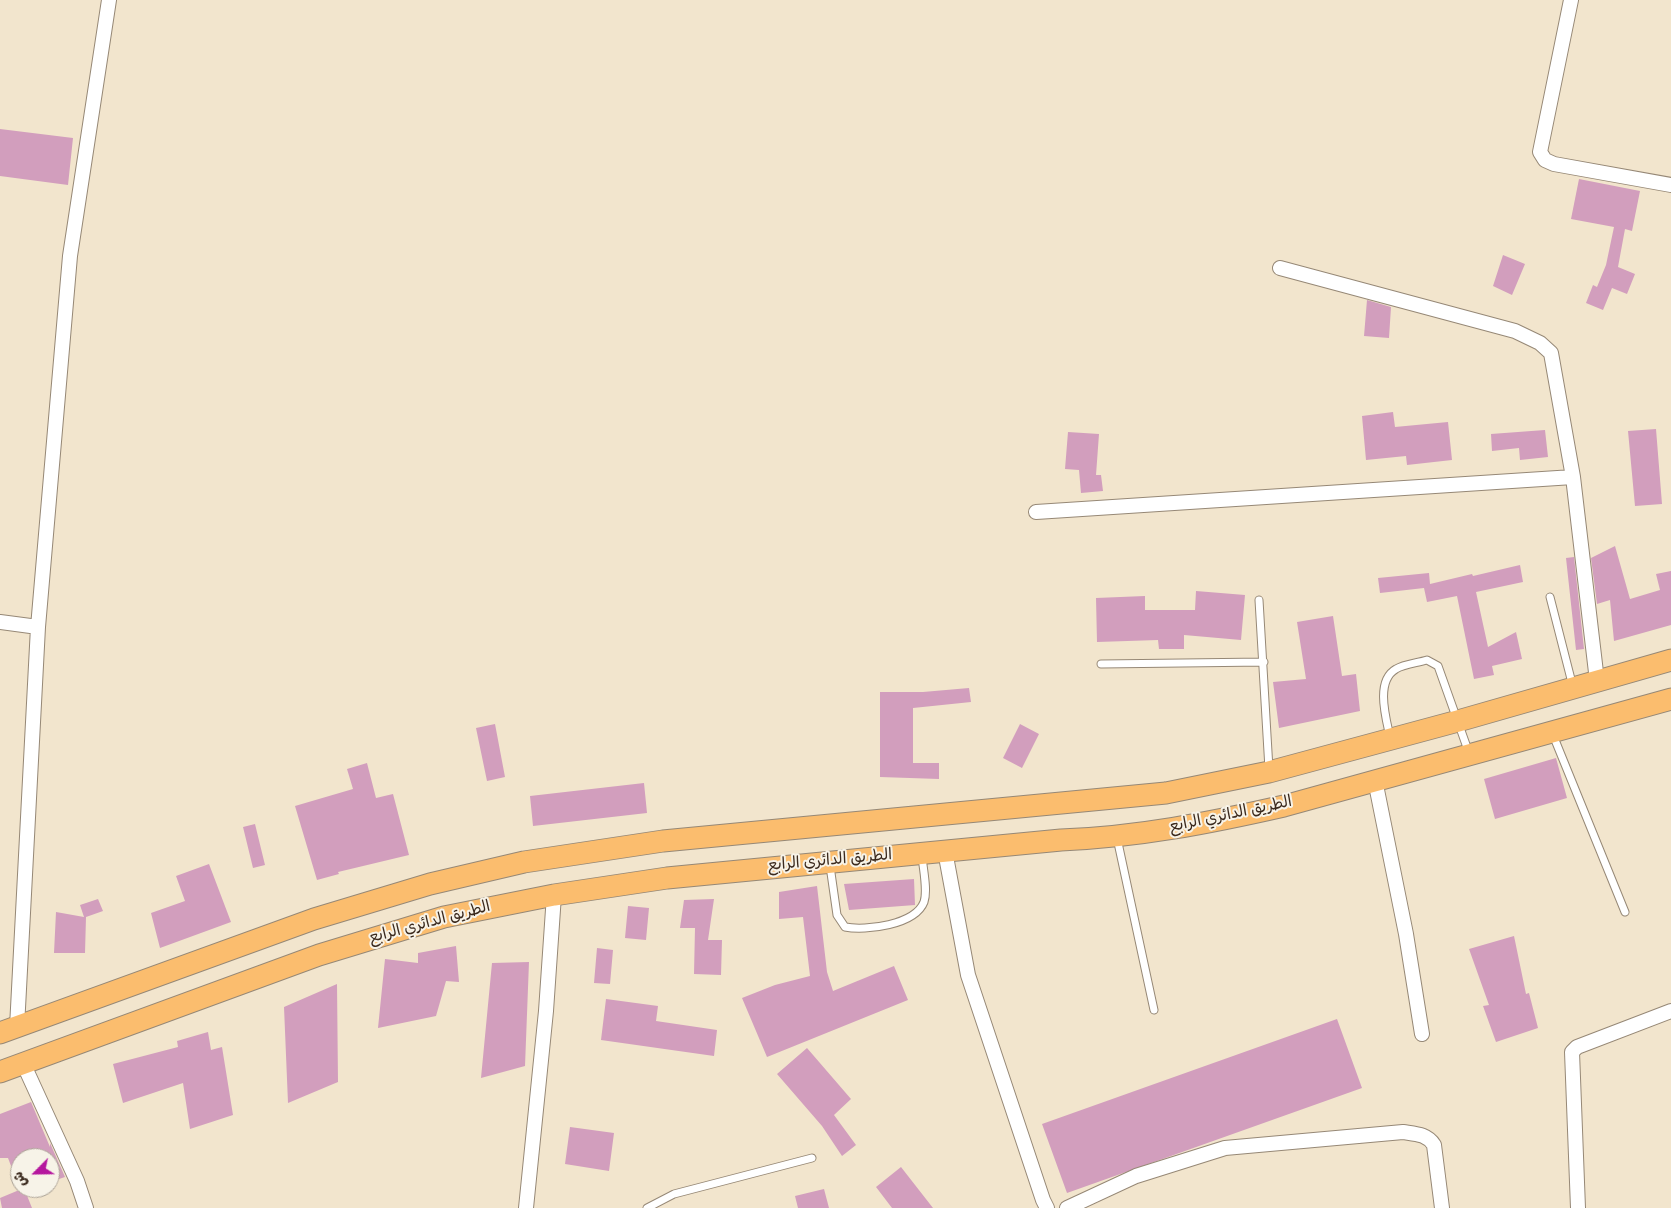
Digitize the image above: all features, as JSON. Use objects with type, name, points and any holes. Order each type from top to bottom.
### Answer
[{"type":"main road","points":[[8,1030],[314,919],[430,884],[524,862],[663,841],[1166,793],[1269,772],[1458,721],[1671,660]]},
{"type":"main road","name":"الطريق الدائري الرابع","points":[[0,1072],[319,955],[444,917],[554,895],[667,878],[1061,840],[1117,838],[1227,819],[1284,806],[1470,756],[1671,699]]},
{"type":"street","points":[[8,1030],[38,627],[70,256],[109,0]]},
{"type":"street","points":[[1571,0],[1540,152],[1545,160],[1554,164],[1671,185]]},
{"type":"street","points":[[1280,268],[1515,331],[1540,343],[1551,353],[1573,477],[1596,681]]},
{"type":"street","points":[[1036,512],[1573,477]]},
{"type":"street","points":[[0,622],[38,627]]},
{"type":"street","points":[[1375,780],[1406,934],[1422,1034]]},
{"type":"street","points":[[945,851],[968,975],[1047,1208]]},
{"type":"street","points":[[526,1208],[546,1012],[554,895]]},
{"type":"street","points":[[1578,1208],[1572,1052],[1577,1048],[1671,1010]]},
{"type":"street","points":[[23,1063],[77,1181],[86,1208]]},
{"type":"street","points":[[1067,1208],[1136,1176],[1225,1148],[1394,1132],[1422,1135],[1430,1139],[1434,1145],[1442,1208]]},
{"type":"lane","points":[[1550,597],[1573,687]]},
{"type":"lane","points":[[1259,600],[1269,772]]},
{"type":"lane","points":[[1390,739],[1384,702],[1385,683],[1395,669],[1427,660],[1438,666],[1470,756]]},
{"type":"lane","points":[[1101,664],[1264,662]]},
{"type":"lane","points":[[1552,732],[1625,912]]},
{"type":"lane","points":[[1117,838],[1154,1010]]},
{"type":"lane","points":[[829,862],[837,915],[844,927],[856,930],[904,921],[918,913],[924,901],[922,853]]},
{"type":"lane","points":[[647,1208],[674,1194],[812,1158]]},
{"type":"building","points":[[0,129],[73,138],[68,185],[0,176]]},
{"type":"building","points":[[1579,179],[1640,191],[1632,231],[1625,229],[1618,267],[1635,274],[1627,294],[1612,288],[1603,310],[1586,303],[1593,285],[1597,287],[1606,265],[1614,227],[1571,219]]},
{"type":"building","points":[[1503,255],[1525,264],[1512,295],[1493,286]]},
{"type":"building","points":[[1367,300],[1391,307],[1389,338],[1364,336]]},
{"type":"building","points":[[1393,412],[1395,427],[1448,422],[1452,460],[1407,465],[1406,456],[1366,460],[1362,416]]},
{"type":"building","points":[[1656,429],[1662,504],[1635,506],[1628,431]]},
{"type":"building","points":[[1545,430],[1548,457],[1520,460],[1519,448],[1492,451],[1491,434]]},
{"type":"building","points":[[1068,432],[1099,434],[1096,475],[1101,475],[1103,491],[1081,493],[1079,470],[1065,469]]},
{"type":"building","points":[[1615,546],[1630,599],[1660,590],[1656,574],[1671,571],[1671,625],[1614,641],[1610,600],[1597,604],[1591,558]]},
{"type":"building","points":[[1574,557],[1584,649],[1576,650],[1566,558]]},
{"type":"building","points":[[1520,565],[1523,582],[1476,592],[1488,647],[1516,632],[1522,659],[1492,666],[1494,675],[1474,679],[1457,596],[1427,602],[1424,588],[1380,593],[1378,578],[1429,573],[1430,584]]},
{"type":"building","points":[[1196,591],[1245,595],[1241,640],[1184,635],[1184,649],[1159,649],[1158,640],[1097,642],[1096,598],[1145,596],[1145,610],[1195,610]]},
{"type":"building","points":[[1333,616],[1342,676],[1356,674],[1360,711],[1279,728],[1273,682],[1306,679],[1297,622]]},
{"type":"building","points":[[969,688],[971,702],[913,708],[913,763],[939,763],[939,779],[880,777],[880,692],[923,692]]},
{"type":"building","points":[[495,724],[505,777],[487,781],[476,728]]},
{"type":"building","points":[[1020,724],[1039,734],[1022,768],[1003,758]]},
{"type":"building","points":[[1556,758],[1567,798],[1495,819],[1484,779]]},
{"type":"building","points":[[367,763],[376,798],[393,794],[409,855],[338,872],[339,874],[317,880],[295,806],[353,789],[347,769]]},
{"type":"building","points":[[644,783],[647,813],[533,826],[530,796]]},
{"type":"building","points":[[255,824],[265,865],[253,868],[243,827]]},
{"type":"building","points":[[209,864],[231,922],[160,948],[151,913],[185,901],[176,876]]},
{"type":"building","points":[[914,879],[915,905],[849,910],[844,884]]},
{"type":"building","points":[[817,886],[827,972],[833,991],[894,966],[908,1000],[767,1057],[742,998],[775,985],[810,976],[803,917],[779,919],[779,892]]},
{"type":"building","points":[[98,899],[103,911],[86,917],[85,953],[54,953],[56,912],[84,917],[80,905]]},
{"type":"building","points":[[714,899],[708,940],[722,940],[721,975],[694,974],[695,928],[680,928],[684,900]]},
{"type":"building","points":[[628,906],[649,908],[646,940],[625,938]]},
{"type":"building","points":[[1514,936],[1526,994],[1529,993],[1538,1028],[1496,1042],[1483,1006],[1489,1005],[1469,949]]},
{"type":"building","points":[[456,946],[459,982],[446,981],[436,1016],[378,1028],[385,959],[418,963],[418,953]]},
{"type":"building","points":[[597,948],[613,950],[610,984],[594,983]]},
{"type":"building","points":[[529,962],[525,1066],[481,1078],[492,963]]},
{"type":"building","points":[[337,984],[338,1082],[288,1103],[284,1007]]},
{"type":"building","points":[[606,999],[658,1006],[656,1021],[717,1030],[714,1056],[601,1040]]},
{"type":"building","points":[[1337,1019],[1362,1088],[1067,1193],[1042,1124]]},
{"type":"building","points":[[208,1032],[211,1050],[222,1047],[233,1115],[190,1129],[183,1083],[123,1103],[113,1064],[178,1047],[177,1041]]},
{"type":"building","points":[[807,1048],[851,1099],[834,1115],[856,1145],[842,1156],[822,1126],[777,1074]]},
{"type":"building","points":[[31,1102],[50,1147],[50,1143],[52,1148],[10,1148],[10,1163],[8,1158],[0,1158],[0,1114]]},
{"type":"building","points":[[570,1127],[614,1133],[609,1171],[565,1164]]},
{"type":"building","points":[[60,1166],[65,1177],[60,1179]]},
{"type":"building","points":[[901,1167],[933,1208],[892,1208],[876,1187]]},
{"type":"building","points":[[824,1189],[829,1208],[798,1208],[795,1196]]},
{"type":"building","points":[[10,1194],[10,1198],[28,1198],[32,1208],[2,1208],[0,1198]]}]
